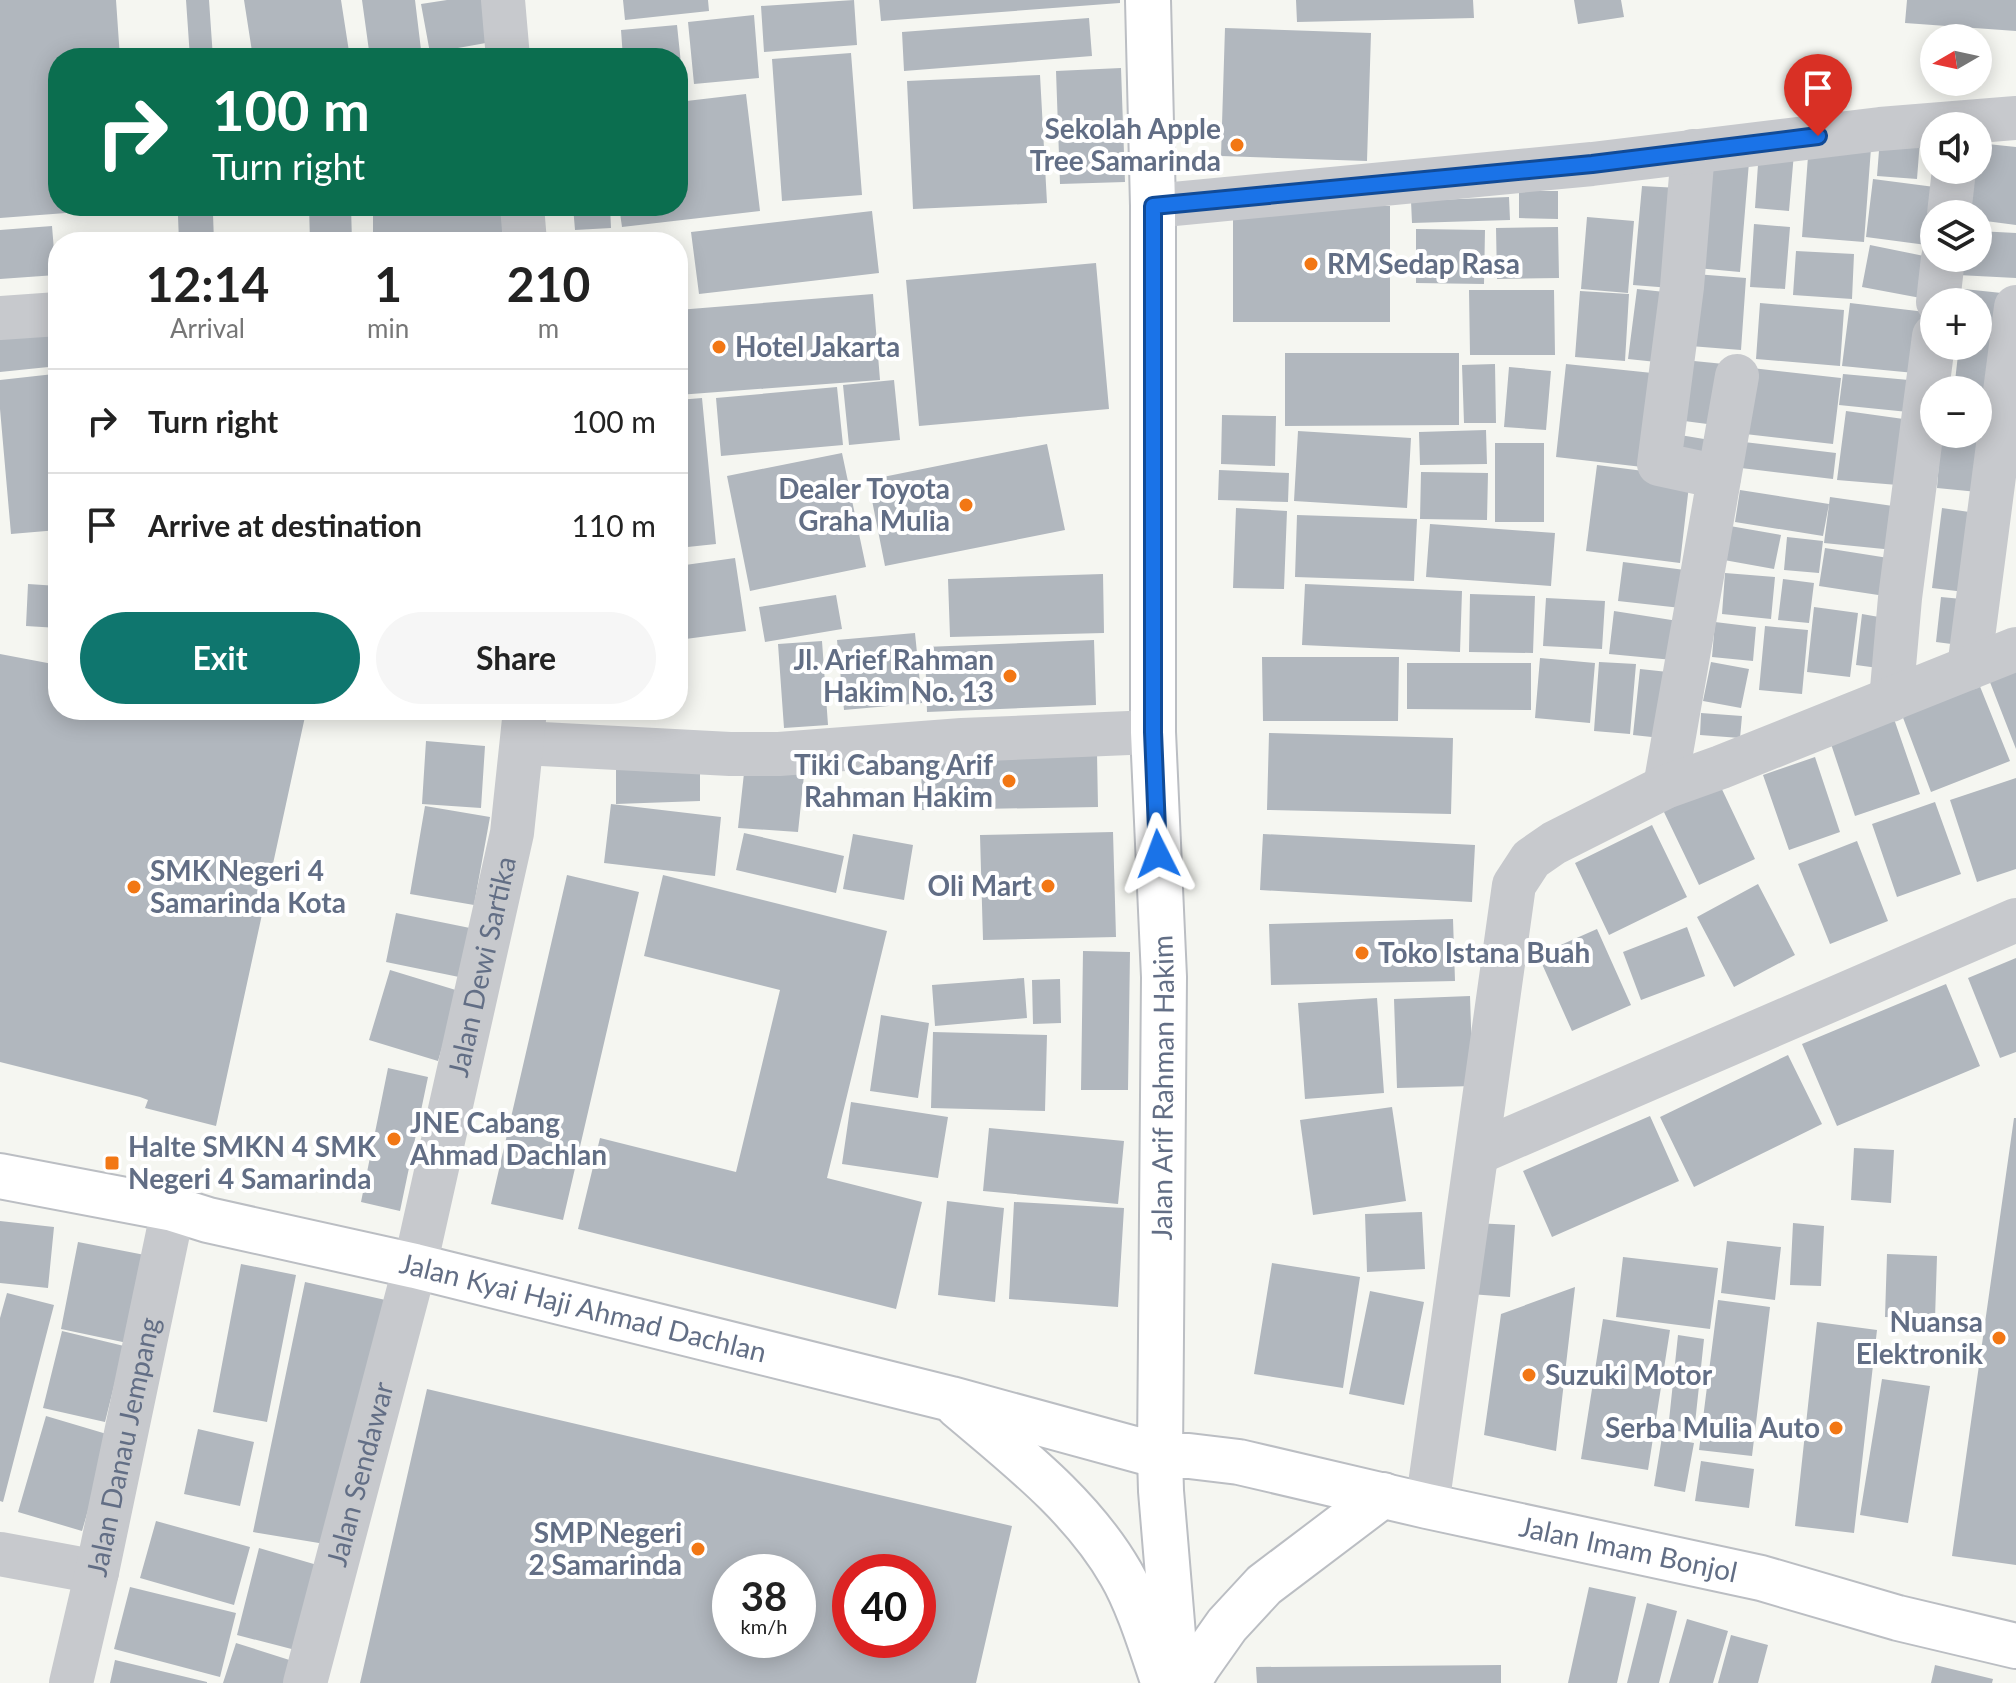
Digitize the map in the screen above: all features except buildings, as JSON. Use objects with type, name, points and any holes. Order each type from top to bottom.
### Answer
[{"type":"street","points":[[503,0],[507,48]]},
{"type":"street","name":"Jalan Arif Rahman Hakim","points":[[1148,0],[1153,206],[1153,732],[1164,977],[1160,1456],[1177,1683]]},
{"type":"street","points":[[1992,121],[2016,118]]},
{"type":"street","points":[[1153,206],[1561,167],[1920,126]]},
{"type":"street","points":[[1693,151],[1682,287],[1659,464],[1719,477]]},
{"type":"street","points":[[1969,668],[2016,307]]},
{"type":"street","points":[[0,318],[48,315]]},
{"type":"street","points":[[1891,700],[1900,598],[1931,360]]},
{"type":"street","points":[[1665,787],[1737,376]]},
{"type":"street","points":[[1427,1506],[1514,885],[1531,859],[1554,843],[1665,787],[2016,649]]},
{"type":"street","points":[[524,726],[730,754],[779,754],[962,740],[1153,732]]},
{"type":"street","name":"Jalan Dewi Sartika","points":[[415,1266],[512,833],[524,726]]},
{"type":"street","points":[[1477,1153],[2016,920]]},
{"type":"street","name":"Jalan Kyai Haji Ahmad Dachlan","points":[[0,1176],[173,1209],[208,1220],[415,1266],[951,1399],[1160,1456],[1239,1462]]},
{"type":"street","name":"Jalan Danau Jempang","points":[[71,1683],[173,1209]]},
{"type":"street","name":"Jalan Sendawar","points":[[305,1683],[415,1266]]},
{"type":"street","points":[[951,1399],[1051,1487],[1097,1537],[1123,1577],[1164,1683]]},
{"type":"street","name":"Jalan Imam Bonjol","points":[[1239,1462],[1761,1578],[1898,1618],[2016,1646]]},
{"type":"street","points":[[1188,1683],[1227,1625],[1255,1593],[1383,1495]]},
{"type":"street","points":[[0,1554],[97,1572]]},
{"type":"place","name":"Sekolah Apple Tree Samarinda","points":[[1237,145]]},
{"type":"place","name":"RM Sedap Rasa","points":[[1311,264]]},
{"type":"place","name":"Hotel Jakarta","points":[[719,347]]},
{"type":"place","name":"Dealer Toyota Graha Mulia","points":[[966,505]]},
{"type":"place","name":"Jl. Arief Rahman Hakim No. 13","points":[[1010,676]]},
{"type":"place","name":"Tiki Cabang Arif Rahman Hakim","points":[[1009,781]]},
{"type":"place","name":"Oli Mart","points":[[1048,886]]},
{"type":"place","name":"SMK Negeri 4 Samarinda Kota","points":[[134,887]]},
{"type":"place","name":"Toko Istana Buah","points":[[1362,953]]},
{"type":"place","name":"JNE Cabang Ahmad Dachlan","points":[[394,1139]]},
{"type":"place","name":"Halte SMKN 4 SMK Negeri 4 Samarinda","points":[[112,1163]]},
{"type":"place","name":"Nuansa Elektronik","points":[[1999,1338]]},
{"type":"place","name":"Suzuki Motor","points":[[1529,1375]]},
{"type":"place","name":"Serba Mulia Auto","points":[[1836,1428]]},
{"type":"place","name":"SMP Negeri 2 Samarinda","points":[[698,1549]]},
{"type":"route","points":[[1158,854],[1153,732],[1153,206],[1592,164],[1818,136]]}]
